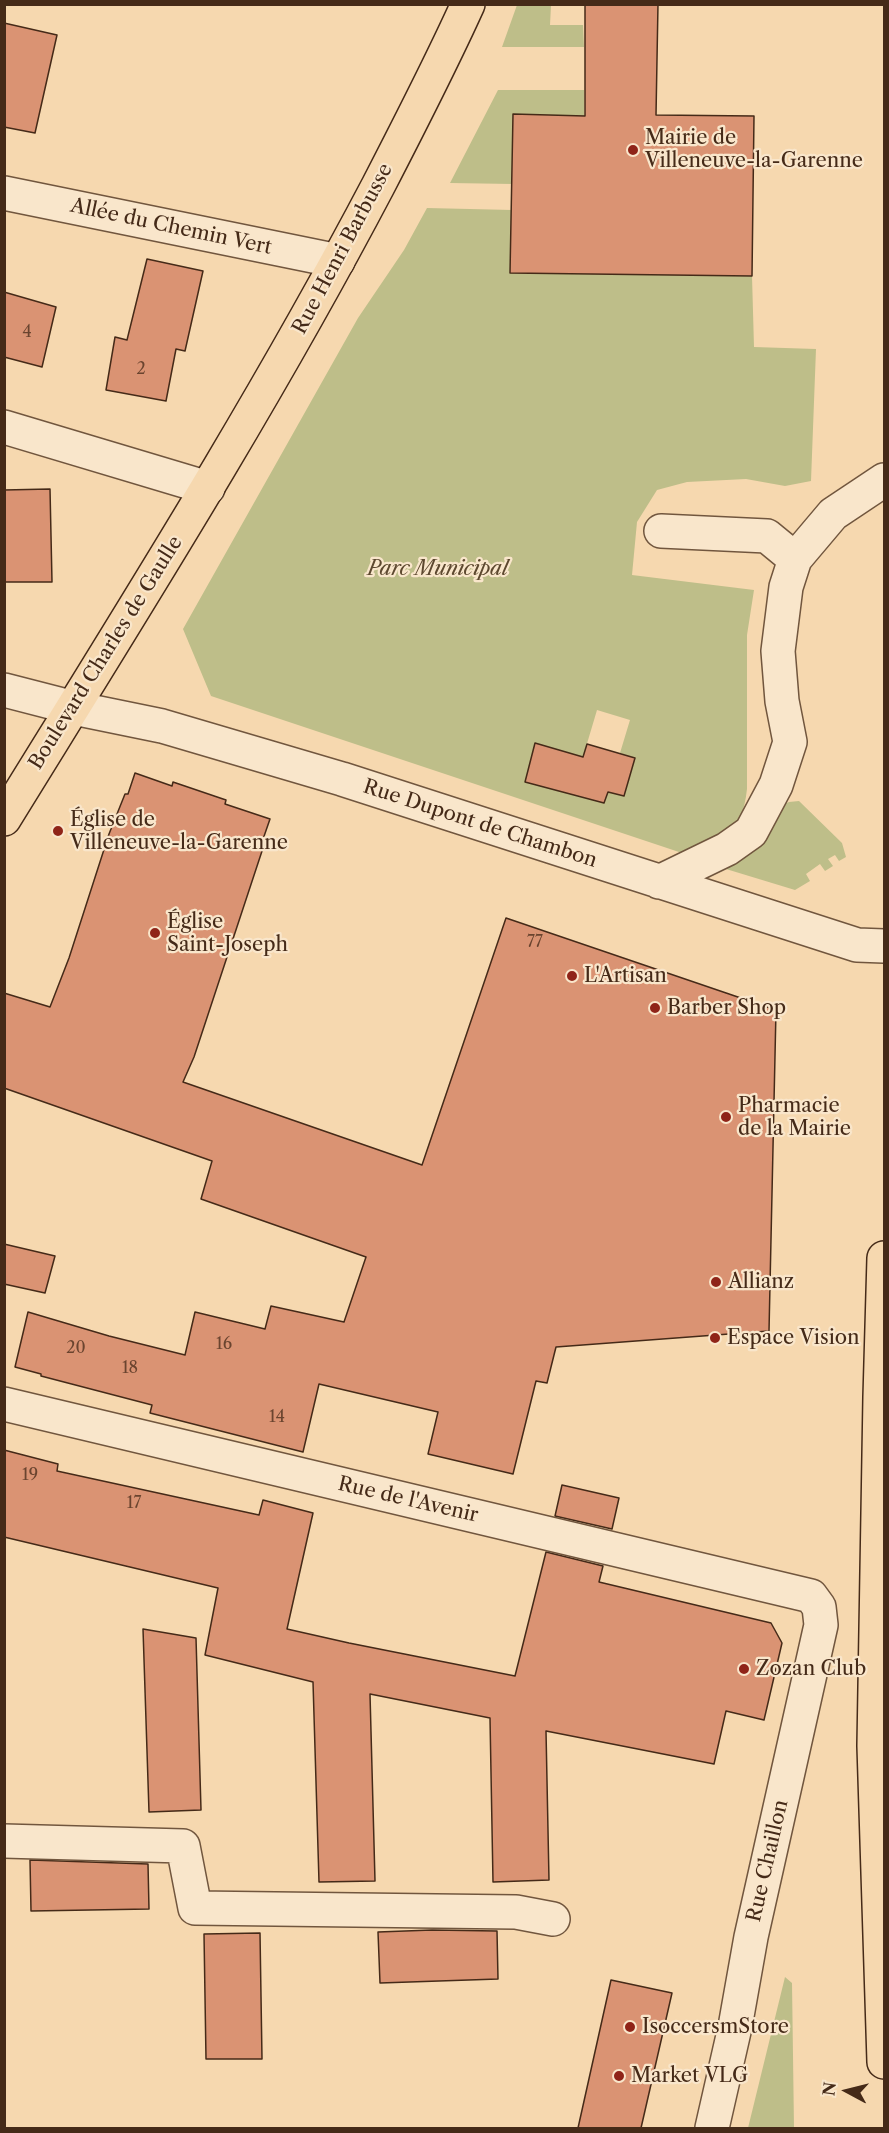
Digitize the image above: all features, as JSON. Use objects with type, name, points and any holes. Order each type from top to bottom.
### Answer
[{"type":"main road","name":"Rue Henri Barbusse","points":[[208,488],[241,434],[338,261],[440,66],[468,4]]},
{"type":"main road","name":"Boulevard Charles de Gaulle","points":[[4,819],[208,488]]},
{"type":"main road","points":[[885,1258],[880,1397],[874,1746],[885,2062]]},
{"type":"street","name":"Allée du Chemin Vert","points":[[4,193],[338,261]]},
{"type":"street","points":[[4,427],[208,488]]},
{"type":"street","points":[[659,882],[727,849],[751,832],[776,785],[790,741],[782,701],[778,651],[786,587],[795,559],[833,514],[885,480]]},
{"type":"street","points":[[661,531],[768,536],[795,559]]},
{"type":"street","name":"Rue Dupont de Chambon","points":[[4,690],[74,708],[162,726],[320,773],[857,945],[885,946]]},
{"type":"street","name":"Rue de l'Avenir","points":[[4,1404],[811,1596]]},
{"type":"street","name":"Rue Chaillon","points":[[712,2128],[735,2028],[751,1937],[821,1625],[819,1607],[811,1596]]},
{"type":"street","points":[[4,1841],[183,1846],[195,1908],[516,1912],[553,1919]]},
{"type":"green space","points":[[517,5],[551,5],[550,25],[583,25],[584,47],[502,47]]},
{"type":"green space","points":[[498,90],[584,90],[584,116],[513,115],[513,184],[450,183]]},
{"type":"green space","name":"Parc Municipal","points":[[427,208],[512,210],[511,273],[752,276],[754,347],[816,349],[811,481],[785,486],[746,479],[687,482],[657,490],[637,522],[632,575],[754,590],[747,635],[747,789],[744,805],[735,826],[719,839],[682,853],[211,696],[183,629],[358,318],[404,250]],"holes":[[[597,710],[630,720],[620,753],[635,758],[624,795],[608,792],[604,803],[572,794]]]},
{"type":"green space","points":[[799,801],[842,843],[846,857],[839,861],[835,855],[828,859],[833,866],[825,871],[820,864],[806,874],[810,881],[795,890],[726,869],[754,850],[782,805]]},
{"type":"green space","points":[[785,1977],[792,1983],[794,2128],[748,2128]]},
{"type":"building","name":"Mairie de Villeneuve-la-Garenne","points":[[585,4],[658,4],[656,115],[754,116],[752,276],[510,273],[513,114],[585,116]]},
{"type":"building","points":[[4,23],[57,35],[35,133],[4,127]]},
{"type":"building","points":[[147,259],[203,271],[185,351],[176,349],[166,401],[106,390],[115,337],[127,340]]},
{"type":"building","points":[[4,292],[56,307],[42,367],[4,357]]},
{"type":"building","points":[[50,489],[52,582],[4,582],[4,490]]},
{"type":"building","points":[[535,743],[583,757],[587,744],[635,758],[624,796],[608,792],[604,803],[525,782]]},
{"type":"building","points":[[135,773],[172,786],[173,782],[226,800],[225,804],[270,819],[261,845],[264,845],[194,1057],[183,1082],[422,1165],[506,918],[776,1010],[769,1331],[556,1347],[547,1383],[536,1381],[513,1474],[428,1454],[438,1412],[319,1384],[303,1452],[150,1413],[152,1405],[15,1367],[28,1312],[185,1355],[195,1312],[265,1329],[271,1306],[344,1322],[366,1257],[201,1199],[212,1161],[4,1088],[4,993],[50,1007],[69,958],[109,834]]},
{"type":"building","points":[[4,1244],[55,1256],[45,1293],[4,1284]]},
{"type":"building","points":[[4,1450],[58,1464],[57,1471],[259,1515],[263,1500],[313,1513],[287,1629],[349,1643],[515,1676],[546,1552],[603,1566],[599,1582],[771,1623],[782,1643],[764,1720],[726,1711],[714,1764],[546,1731],[549,1880],[493,1882],[490,1718],[370,1694],[375,1881],[319,1882],[313,1682],[205,1655],[218,1588],[4,1537]]},
{"type":"building","points":[[562,1485],[619,1498],[612,1529],[555,1516]]},
{"type":"building","points":[[143,1629],[196,1638],[201,1810],[149,1812]]},
{"type":"building","points":[[30,1860],[148,1864],[149,1909],[31,1911]]},
{"type":"building","points":[[497,1931],[498,1979],[380,1983],[378,1932]]},
{"type":"building","points":[[260,1933],[262,2059],[206,2059],[204,1934]]},
{"type":"building","points":[[611,1980],[672,1993],[641,2128],[578,2128]]},
{"type":"place","name":"Mairie de Villeneuve-la-Garenne","points":[[633,150]]},
{"type":"place","name":"Église de Villeneuve-la-Garenne","points":[[58,831]]},
{"type":"place","name":"Église Saint-Joseph","points":[[155,933]]},
{"type":"place","name":"L'Artisan","points":[[572,976]]},
{"type":"place","name":"Barber Shop","points":[[655,1008]]},
{"type":"place","name":"Pharmacie de la Mairie","points":[[726,1117]]},
{"type":"place","name":"Allianz","points":[[716,1282]]},
{"type":"place","name":"Espace Vision","points":[[715,1338]]},
{"type":"place","name":"Zozan Club","points":[[744,1669]]},
{"type":"place","name":"IsoccersmStore","points":[[630,2027]]},
{"type":"place","name":"Market VLG","points":[[619,2076]]}]
